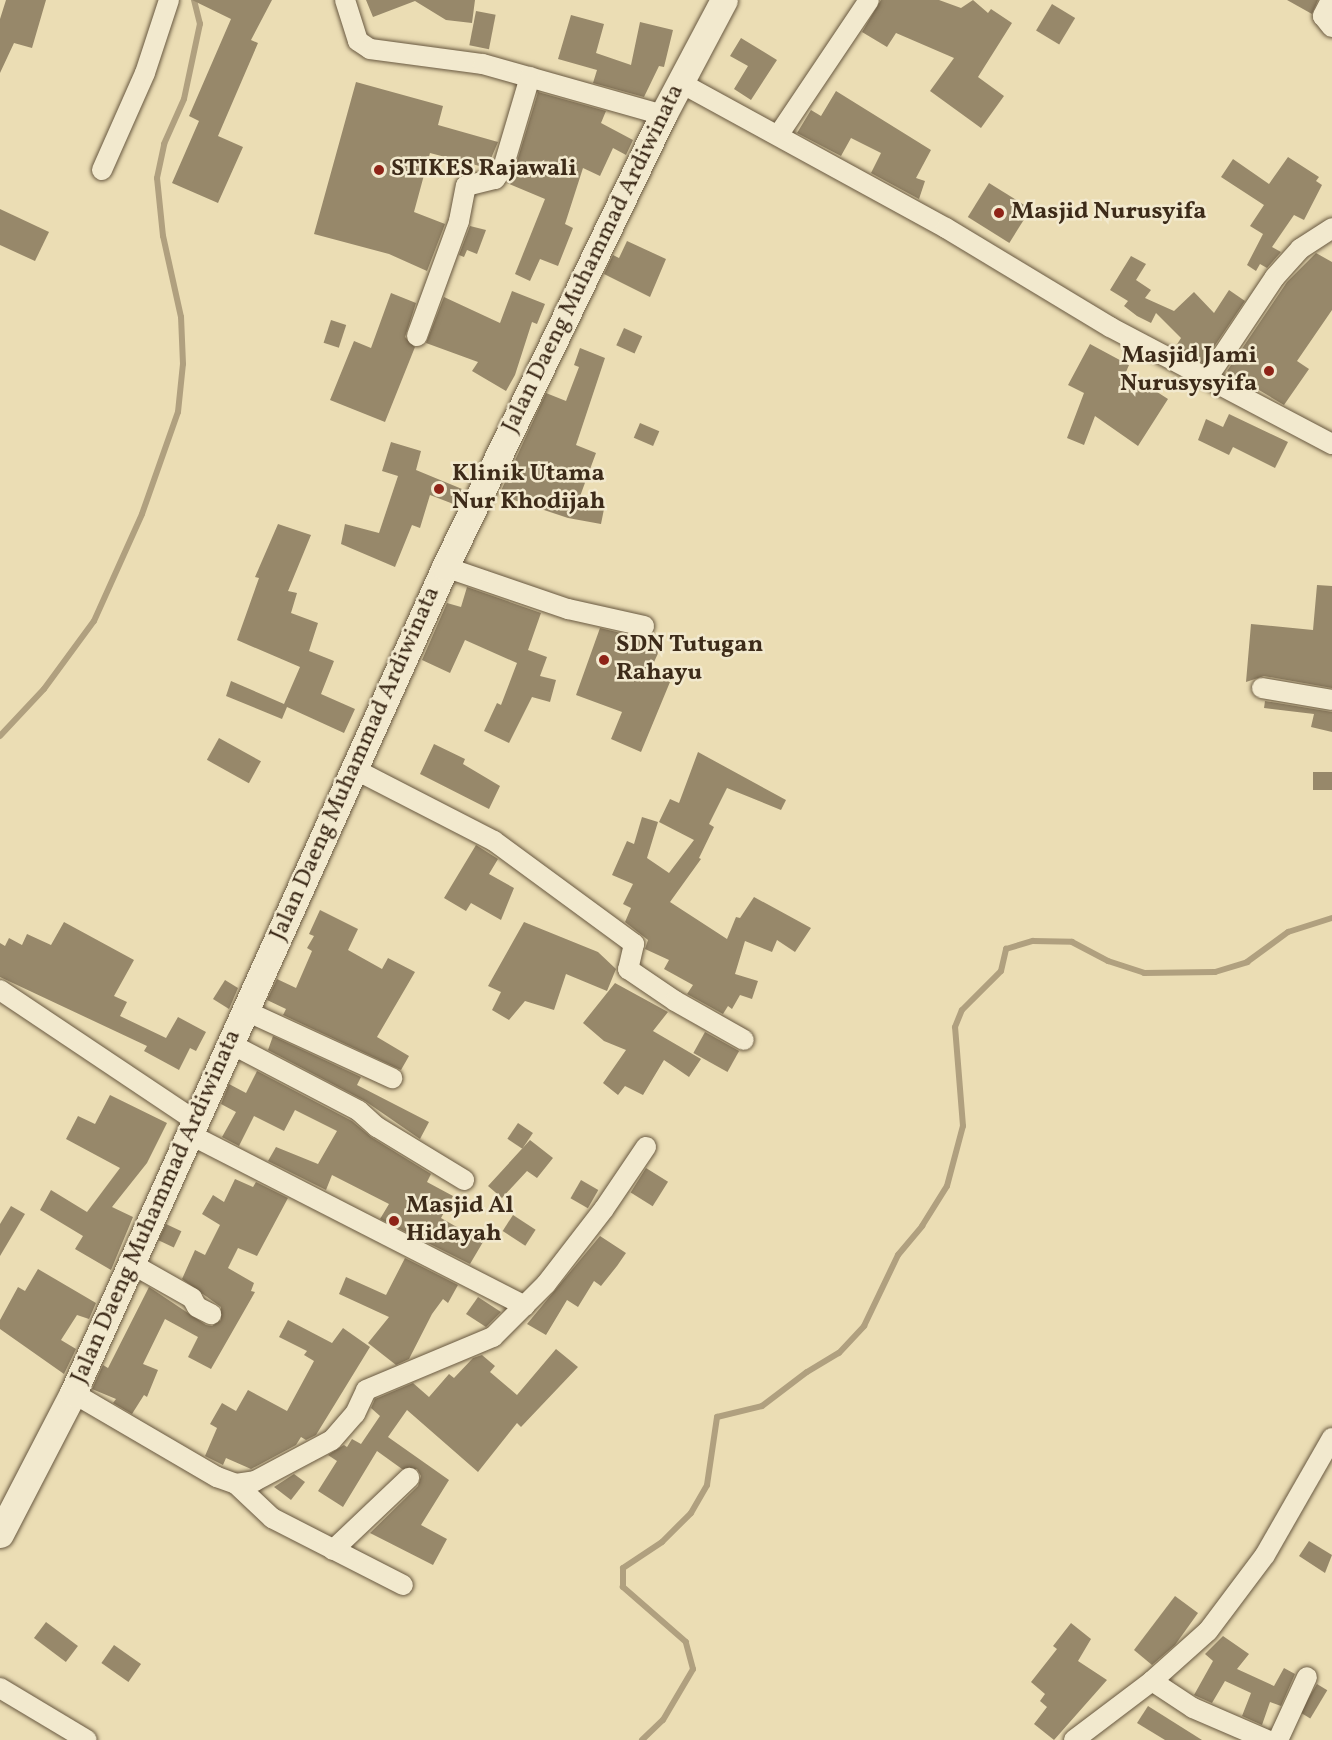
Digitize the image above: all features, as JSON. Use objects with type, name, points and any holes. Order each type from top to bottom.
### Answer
[{"type":"main road","name":"Jalan Daeng Muhammad Ardiwinata","points":[[2,1525],[73,1393],[445,567],[663,115],[724,0]]},
{"type":"street","points":[[102,170],[145,73],[169,0]]},
{"type":"street","points":[[345,0],[358,41],[370,49],[483,64],[663,115]]},
{"type":"street","points":[[779,134],[869,0]]},
{"type":"street","points":[[1331,0],[1323,16],[1332,27]]},
{"type":"street","points":[[417,336],[459,221],[466,186],[495,179],[503,168],[530,77]]},
{"type":"street","points":[[681,83],[779,134],[1110,327],[1332,444]]},
{"type":"street","points":[[1208,377],[1275,278],[1300,249],[1331,229]]},
{"type":"street","points":[[445,567],[568,609],[644,626]]},
{"type":"street","points":[[1262,688],[1332,700]]},
{"type":"street","points":[[354,769],[494,841],[634,944],[628,969],[675,1001],[744,1040]]},
{"type":"street","points":[[0,990],[194,1128],[525,1306]]},
{"type":"street","points":[[246,1011],[392,1077]]},
{"type":"street","points":[[231,1044],[359,1111],[377,1127],[464,1180]]},
{"type":"street","points":[[236,1484],[264,1477],[332,1440],[350,1421],[366,1390],[493,1337],[525,1306],[604,1209],[646,1147]]},
{"type":"street","points":[[132,1264],[184,1293],[197,1307],[211,1314]]},
{"type":"street","points":[[73,1393],[217,1477],[236,1484],[272,1518],[403,1585]]},
{"type":"street","points":[[1074,1740],[1152,1681],[1208,1631],[1266,1555],[1332,1438]]},
{"type":"street","points":[[333,1550],[409,1478]]},
{"type":"street","points":[[1278,1740],[1307,1677]]},
{"type":"street","points":[[1152,1681],[1192,1708],[1267,1740]]},
{"type":"street","points":[[0,1688],[87,1740]]},
{"type":"building","points":[[6,0],[46,0],[32,48],[14,43],[0,73],[0,19]]},
{"type":"building","points":[[192,0],[272,0],[251,40],[258,43],[218,136],[243,147],[218,203],[172,183],[199,121],[189,116],[231,19]]},
{"type":"building","points":[[366,0],[475,0],[472,23],[446,20],[415,1],[373,17]]},
{"type":"building","points":[[881,0],[939,0],[961,8],[973,0],[988,13],[991,9],[1012,23],[978,77],[1004,96],[981,128],[930,91],[954,58],[896,33],[887,47],[862,32]]},
{"type":"building","points":[[1287,0],[1318,0],[1312,14]]},
{"type":"building","points":[[1052,4],[1075,18],[1059,44],[1036,31]]},
{"type":"building","points":[[476,11],[496,15],[489,49],[469,45]]},
{"type":"building","points":[[571,15],[604,24],[596,53],[631,65],[640,22],[673,30],[664,67],[659,66],[644,97],[593,83],[597,70],[558,59]]},
{"type":"building","points":[[741,38],[777,60],[751,100],[734,89],[748,66],[730,56]]},
{"type":"building","name":"STIKES Rajawali","points":[[356,82],[443,106],[438,125],[498,142],[487,168],[430,153],[414,212],[445,224],[427,271],[389,254],[314,234]]},
{"type":"building","points":[[836,91],[931,150],[916,178],[925,181],[919,199],[871,173],[881,153],[851,138],[841,156],[797,133],[811,110],[821,116]]},
{"type":"building","points":[[538,92],[606,111],[601,123],[633,140],[626,155],[613,148],[600,176],[583,168],[565,224],[573,228],[558,266],[540,259],[530,281],[515,274],[545,199],[507,183],[514,171]]},
{"type":"building","points":[[1288,157],[1319,177],[1316,181],[1322,185],[1304,220],[1294,215],[1272,247],[1281,252],[1267,268],[1260,264],[1256,271],[1247,265],[1263,234],[1250,226],[1264,205],[1221,177],[1233,159],[1269,184]]},
{"type":"building","name":"Masjid Nurusyifa","points":[[989,183],[1031,209],[1009,243],[968,217]]},
{"type":"building","points":[[0,209],[49,232],[35,261],[0,245]]},
{"type":"building","points":[[470,226],[486,230],[477,254],[467,250],[464,257],[459,255]]},
{"type":"building","points":[[627,241],[666,259],[650,297],[604,274],[613,255],[619,258]]},
{"type":"building","points":[[1316,253],[1332,262],[1332,310],[1297,361],[1309,369],[1284,405],[1227,371],[1287,282]]},
{"type":"building","points":[[1131,256],[1146,264],[1136,280],[1151,290],[1145,298],[1174,311],[1194,292],[1214,313],[1229,290],[1245,301],[1203,363],[1176,346],[1181,338],[1156,313],[1151,323],[1124,306],[1128,301],[1110,290]]},
{"type":"building","points":[[512,291],[545,304],[537,324],[532,322],[515,375],[506,391],[472,371],[478,362],[426,343],[444,297],[500,323]]},
{"type":"building","points":[[391,293],[416,303],[405,337],[415,347],[385,422],[330,400],[354,341],[371,348]]},
{"type":"building","points":[[331,320],[346,325],[339,348],[324,343]]},
{"type":"building","points":[[624,328],[642,336],[635,353],[616,345]]},
{"type":"building","points":[[1090,344],[1129,365],[1126,372],[1168,399],[1138,446],[1095,416],[1084,445],[1067,438],[1084,393],[1068,385]]},
{"type":"building","points":[[580,348],[605,358],[576,445],[596,453],[579,499],[605,504],[601,524],[568,518],[499,495],[546,393],[566,401],[579,367],[574,365]]},
{"type":"building","points":[[1229,414],[1288,442],[1275,468],[1233,447],[1229,455],[1198,440],[1206,419],[1223,427]]},
{"type":"building","points":[[640,423],[659,431],[653,446],[634,438]]},
{"type":"building","points":[[391,442],[421,451],[416,470],[462,489],[456,505],[430,495],[420,528],[412,525],[395,567],[341,544],[345,524],[379,533],[398,476],[382,471]]},
{"type":"building","points":[[278,524],[311,535],[288,591],[297,593],[291,613],[318,623],[309,651],[334,661],[321,694],[355,709],[344,733],[287,707],[282,719],[226,696],[231,681],[284,704],[300,667],[237,640],[259,578],[255,577]]},
{"type":"building","points":[[1317,585],[1332,586],[1332,688],[1264,676],[1246,682],[1251,624],[1313,630]]},
{"type":"building","points":[[467,587],[541,613],[528,650],[547,657],[540,676],[556,680],[550,702],[532,697],[509,743],[484,731],[497,703],[501,705],[517,663],[465,640],[450,673],[422,660],[447,603],[461,607]]},
{"type":"building","points":[[600,628],[629,635],[660,649],[649,673],[670,682],[641,752],[611,739],[622,712],[576,695]]},
{"type":"building","points":[[1265,701],[1332,712],[1332,732],[1311,727],[1314,714],[1264,708]]},
{"type":"building","points":[[219,738],[261,761],[249,783],[207,760]]},
{"type":"building","points":[[434,744],[465,759],[463,764],[500,786],[489,809],[420,774]]},
{"type":"building","points":[[698,752],[786,800],[781,810],[727,788],[709,824],[714,827],[699,858],[701,859],[670,902],[727,939],[736,917],[740,918],[754,897],[811,928],[795,952],[777,940],[772,952],[745,941],[735,974],[758,981],[752,999],[740,995],[732,1009],[728,1006],[723,1014],[687,994],[693,985],[664,969],[669,960],[645,949],[648,940],[625,922],[631,908],[623,904],[633,884],[612,875],[627,841],[634,844],[642,817],[658,822],[647,858],[669,873],[694,840],[659,822],[670,799],[679,803]]},
{"type":"building","points":[[1313,772],[1332,772],[1332,790],[1313,790]]},
{"type":"building","points":[[476,845],[498,859],[489,874],[514,888],[501,920],[471,903],[466,911],[444,898]]},
{"type":"building","points":[[320,910],[358,929],[348,950],[382,969],[388,958],[415,972],[377,1037],[409,1056],[401,1070],[283,1015],[286,1009],[267,1000],[277,979],[296,988],[312,951],[307,948],[314,936],[309,934]]},
{"type":"building","points":[[64,922],[134,960],[114,996],[127,1002],[120,1016],[166,1038],[178,1017],[206,1032],[196,1051],[190,1048],[179,1070],[144,1051],[147,1046],[0,977],[0,943],[5,946],[9,938],[22,945],[27,934],[51,945]]},
{"type":"building","points":[[524,922],[598,952],[616,969],[607,991],[566,974],[554,1010],[525,1001],[509,1020],[492,1010],[501,992],[488,986]]},
{"type":"building","points":[[225,980],[238,988],[229,1009],[213,999]]},
{"type":"building","points":[[615,983],[668,1012],[653,1031],[701,1059],[689,1077],[664,1060],[643,1095],[625,1086],[618,1095],[603,1083],[626,1050],[604,1041],[583,1023]]},
{"type":"building","points":[[705,1032],[739,1051],[727,1072],[693,1053]]},
{"type":"building","points":[[273,1036],[361,1077],[357,1085],[429,1122],[420,1139],[365,1101],[268,1050]]},
{"type":"building","points":[[257,1071],[352,1121],[371,1137],[431,1174],[427,1182],[453,1196],[441,1218],[483,1242],[470,1264],[380,1219],[389,1204],[332,1175],[326,1190],[268,1161],[276,1147],[318,1164],[337,1131],[295,1110],[284,1131],[254,1116],[239,1146],[222,1137],[236,1112],[221,1104],[229,1084],[246,1093]]},
{"type":"building","points":[[110,1095],[167,1123],[147,1163],[112,1207],[133,1217],[111,1270],[75,1249],[83,1236],[40,1210],[51,1190],[87,1212],[120,1168],[66,1139],[78,1116],[95,1124]]},
{"type":"building","points":[[518,1123],[533,1133],[522,1149],[507,1139]]},
{"type":"building","points":[[530,1140],[553,1158],[537,1178],[527,1171],[502,1198],[488,1186]]},
{"type":"building","points":[[646,1168],[668,1182],[653,1206],[631,1193]]},
{"type":"building","points":[[235,1179],[253,1187],[256,1182],[288,1198],[257,1256],[238,1248],[228,1268],[254,1283],[251,1291],[255,1292],[211,1369],[188,1357],[198,1337],[165,1319],[143,1364],[158,1370],[147,1397],[144,1395],[132,1414],[113,1403],[116,1399],[92,1389],[103,1365],[108,1368],[149,1287],[206,1325],[212,1326],[221,1320],[221,1307],[182,1279],[195,1250],[205,1255],[220,1225],[202,1214],[213,1195],[224,1202]]},
{"type":"building","points":[[581,1180],[598,1190],[588,1208],[570,1198]]},
{"type":"building","points":[[11,1206],[25,1214],[0,1256],[0,1224]]},
{"type":"building","points":[[513,1215],[536,1230],[525,1246],[503,1231]]},
{"type":"building","points":[[166,1224],[181,1231],[174,1247],[158,1240]]},
{"type":"building","points":[[600,1236],[626,1253],[601,1286],[594,1281],[578,1307],[567,1300],[546,1335],[527,1324]]},
{"type":"building","points":[[405,1258],[458,1285],[448,1303],[443,1299],[432,1314],[409,1359],[396,1365],[368,1343],[389,1317],[339,1294],[346,1277],[386,1295]]},
{"type":"building","points":[[38,1269],[96,1303],[89,1319],[77,1315],[61,1340],[76,1349],[64,1374],[0,1329],[0,1320],[18,1287],[25,1291]]},
{"type":"building","points":[[478,1297],[501,1312],[486,1327],[466,1314]]},
{"type":"building","points":[[288,1320],[332,1343],[343,1328],[370,1347],[316,1435],[306,1440],[301,1437],[296,1445],[251,1469],[226,1458],[223,1465],[205,1456],[217,1428],[210,1424],[222,1403],[236,1411],[248,1390],[287,1411],[314,1361],[304,1355],[307,1351],[279,1337]]},
{"type":"building","points":[[556,1349],[578,1367],[521,1427],[517,1423],[478,1472],[407,1410],[388,1437],[449,1480],[421,1525],[447,1539],[433,1565],[370,1533],[418,1486],[421,1476],[417,1469],[402,1469],[377,1451],[343,1507],[318,1491],[337,1461],[328,1455],[344,1445],[347,1447],[352,1439],[361,1444],[380,1416],[371,1408],[375,1399],[413,1383],[429,1397],[449,1374],[454,1378],[473,1358],[482,1355],[495,1366],[490,1372],[517,1395]]},
{"type":"building","points":[[294,1474],[305,1482],[291,1500],[274,1487]]},
{"type":"building","points":[[1309,1541],[1332,1555],[1325,1573],[1299,1556]]},
{"type":"building","points":[[1175,1596],[1198,1613],[1175,1645],[1152,1665],[1134,1650]]},
{"type":"building","points":[[46,1622],[78,1646],[66,1662],[34,1638]]},
{"type":"building","points":[[1071,1623],[1091,1639],[1078,1661],[1107,1680],[1054,1740],[1034,1724],[1047,1707],[1040,1701],[1045,1694],[1031,1682],[1057,1649],[1053,1646]]},
{"type":"building","points":[[1223,1636],[1249,1654],[1237,1669],[1274,1686],[1284,1668],[1295,1674],[1281,1706],[1270,1702],[1262,1725],[1242,1716],[1251,1693],[1225,1681],[1212,1703],[1194,1695],[1213,1661],[1205,1654]]},
{"type":"building","points":[[114,1645],[141,1664],[128,1682],[101,1663]]},
{"type":"building","points":[[1317,1684],[1327,1690],[1310,1718],[1300,1712]]},
{"type":"building","points":[[1148,1706],[1202,1740],[1165,1740],[1137,1723]]},
{"type":"waterway","points":[[0,736],[44,689],[94,621],[142,514],[178,412],[183,364],[181,317],[163,236],[157,178],[164,144],[184,99],[200,24],[194,0]]},
{"type":"waterway","points":[[642,1740],[663,1720],[693,1669],[686,1642],[623,1587],[623,1568],[662,1542],[691,1513],[707,1485],[717,1417],[762,1406],[807,1372],[839,1353],[864,1326],[898,1255],[922,1226],[947,1186],[963,1126],[955,1027],[962,1010],[1001,971],[1006,949],[1033,941],[1072,942],[1108,961],[1144,973],[1215,972],[1247,962],[1288,932],[1332,918]]},
{"type":"place","name":"STIKES Rajawali","points":[[379,170]]},
{"type":"place","name":"Masjid Nurusyifa","points":[[999,213]]},
{"type":"place","name":"Masjid Jami Nurusysyifa","points":[[1269,371]]},
{"type":"place","name":"Klinik Utama Nur Khodijah","points":[[439,489]]},
{"type":"place","name":"SDN Tutugan Rahayu","points":[[604,660]]},
{"type":"place","name":"Masjid Al Hidayah","points":[[394,1221]]}]
